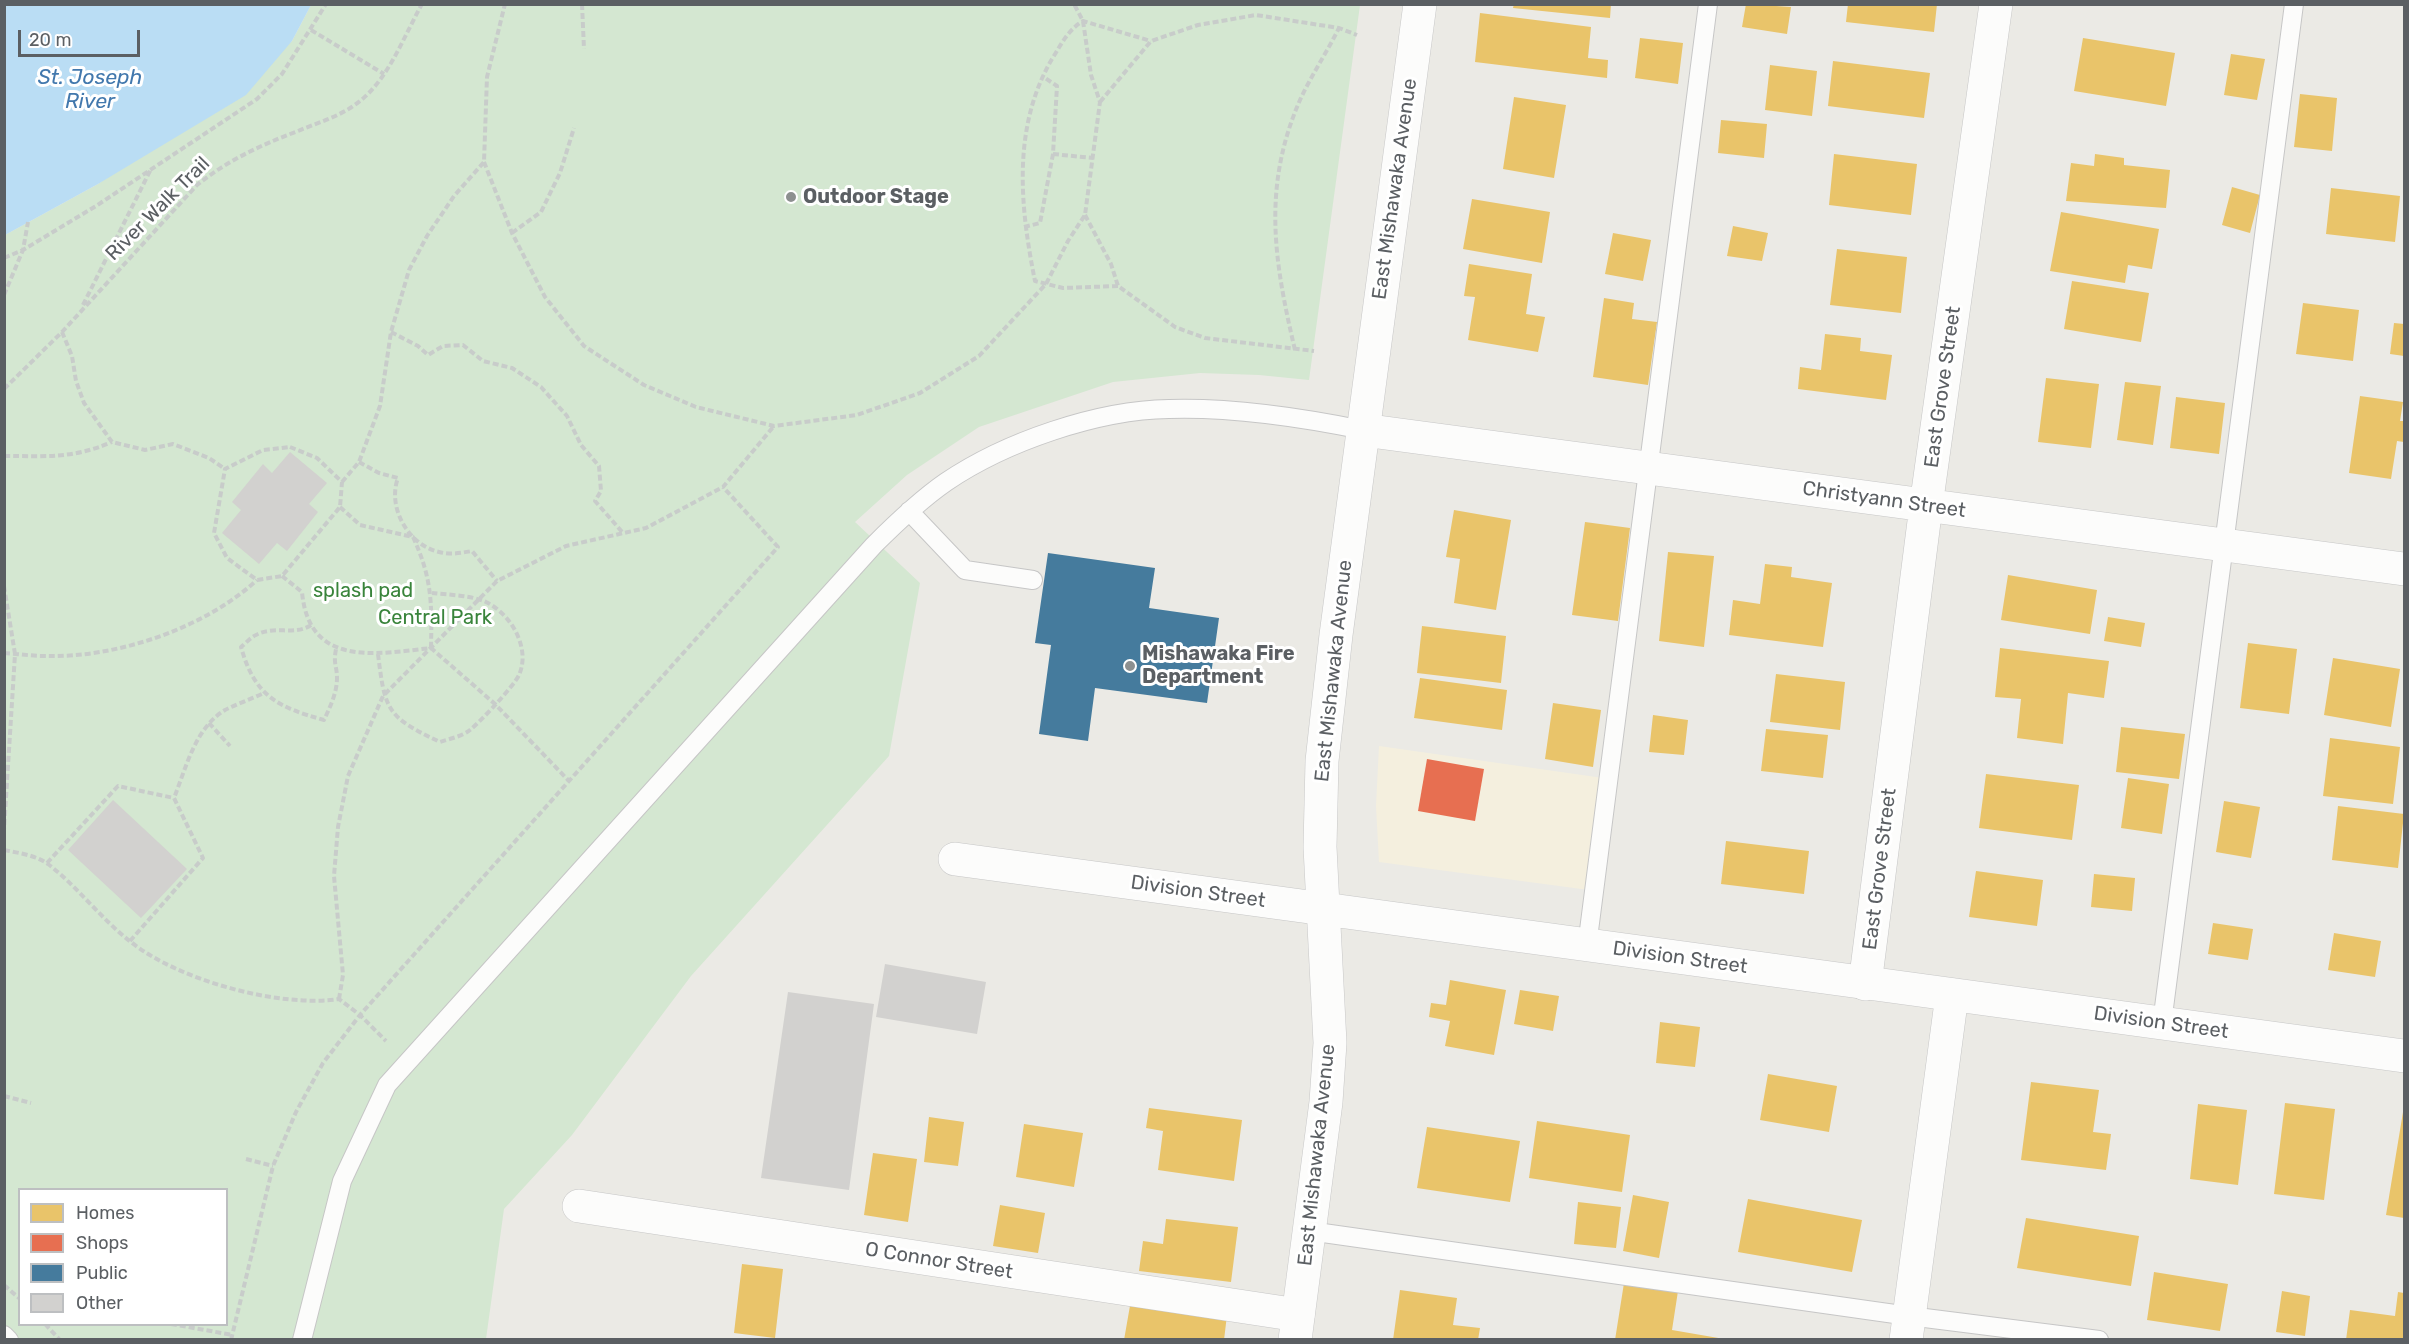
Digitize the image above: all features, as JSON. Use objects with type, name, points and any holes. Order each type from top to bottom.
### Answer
[{"type":"street","name":"East Mishawaka Avenue","points":[[1296,1327],[1326,1102],[1330,1043],[1320,847],[1322,761],[1363,430],[1420,4]]},
{"type":"street","name":"East Grove Street","points":[[1865,984],[1926,506],[1996,4]]},
{"type":"street","name":"Christyann Street","points":[[1363,430],[2404,569]]},
{"type":"street","name":"Division Street","points":[[955,859],[2404,1056]]},
{"type":"street","points":[[1907,1328],[1952,995]]},
{"type":"street","name":"O Connor Street","points":[[579,1206],[1296,1327]]},
{"type":"lane","points":[[1587,946],[1708,4]]},
{"type":"lane","points":[[2162,1023],[2294,4]]},
{"type":"lane","points":[[302,1340],[342,1181],[387,1085],[656,784],[874,545],[909,511],[948,481],[1016,444],[1088,420],[1168,409],[1294,416],[1363,430]]},
{"type":"lane","points":[[909,511],[965,570],[1033,580]]},
{"type":"lane","points":[[1309,1231],[1907,1328],[2099,1340]]},
{"type":"lane","points":[[4,1335],[9,1340]]},
{"type":"path","points":[[4,258],[23,250],[152,169],[270,88],[282,74],[326,4]]},
{"type":"path","name":"River Walk Trail","points":[[4,389],[62,332],[197,185],[221,165],[264,144],[342,113],[361,100],[384,74],[422,4]]},
{"type":"path","points":[[505,4],[487,77],[484,162],[512,233],[545,297],[584,346],[644,385],[696,407],[774,426],[857,415],[920,393],[979,356],[1046,284],[1068,241],[1085,215],[1100,102],[1091,75],[1083,21],[1074,4]]},
{"type":"path","points":[[582,4],[584,49]]},
{"type":"path","points":[[1100,102],[1151,41],[1198,25],[1256,15],[1339,28],[1357,35]]},
{"type":"path","points":[[1118,286],[1063,288],[1035,281],[1024,227],[1023,150],[1042,76],[1070,29],[1083,21],[1151,41]]},
{"type":"path","points":[[1295,350],[1276,254],[1275,186],[1280,158],[1300,99],[1339,28]]},
{"type":"path","points":[[311,30],[384,74]]},
{"type":"path","points":[[1024,227],[1040,223],[1053,154],[1057,86],[1042,76]]},
{"type":"path","points":[[512,233],[542,212],[560,173],[574,128]]},
{"type":"path","points":[[1053,154],[1093,158]]},
{"type":"path","points":[[4,653],[46,656],[78,655],[167,634],[237,598],[257,580],[282,576],[340,507],[342,482],[359,462],[380,406],[391,332],[409,270],[427,236],[454,196],[484,162]]},
{"type":"path","points":[[80,311],[152,169]]},
{"type":"path","points":[[1085,215],[1111,264],[1118,286],[1175,327],[1205,338],[1314,351]]},
{"type":"path","points":[[4,295],[23,250],[28,222]]},
{"type":"path","points":[[62,332],[72,356],[76,381],[84,403],[112,442]]},
{"type":"path","points":[[391,332],[428,355],[443,346],[463,345],[483,361],[512,368],[541,387],[567,416],[581,445],[599,466],[601,491],[595,501],[623,533]]},
{"type":"path","points":[[339,999],[344,975],[334,876],[338,826],[348,776],[383,696],[497,581],[566,546],[645,528],[723,487],[774,426]]},
{"type":"path","points":[[4,456],[86,453],[112,442],[145,450],[173,444],[209,458],[225,469]]},
{"type":"path","points":[[225,469],[263,450],[290,447],[316,458],[342,482]]},
{"type":"path","points":[[359,462],[380,473],[398,478],[393,490],[394,503],[398,515],[413,537],[422,557],[432,593],[431,648]]},
{"type":"path","points":[[225,469],[214,533],[227,558],[257,580]]},
{"type":"path","points":[[180,1326],[232,1337],[273,1166],[296,1112],[323,1063],[360,1015],[778,548],[723,487]]},
{"type":"path","points":[[340,507],[360,525],[413,537],[436,552],[452,554],[472,551],[497,581]]},
{"type":"path","points":[[282,576],[302,592],[303,609],[311,625],[336,650],[378,654],[431,648],[495,704],[569,781]]},
{"type":"path","points":[[4,586],[15,654],[4,830]]},
{"type":"path","points":[[378,654],[383,696],[390,709],[408,727],[440,742],[468,732],[495,704],[519,675],[523,648],[510,621],[489,603],[478,599],[432,593]]},
{"type":"path","points":[[311,625],[303,631],[271,630],[264,632],[256,635],[241,647],[246,665],[264,693],[278,705],[324,720],[336,691],[338,676],[333,663],[336,650]]},
{"type":"path","points":[[130,942],[203,858],[174,798],[193,747],[209,723],[225,711],[264,693]]},
{"type":"path","points":[[209,723],[230,746]]},
{"type":"path","points":[[47,863],[118,786],[174,798]]},
{"type":"path","points":[[4,850],[28,854],[47,863],[130,942],[156,960],[234,989],[292,1001],[318,1002],[339,999],[360,1015],[389,1044]]},
{"type":"path","points":[[4,1096],[31,1103]]},
{"type":"path","points":[[246,1159],[273,1166]]},
{"type":"path","points":[[4,1285],[18,1298]]},
{"type":"path","points":[[47,1326],[60,1340]]},
{"type":"shaded area","points":[[1379,746],[1603,778],[1589,890],[1379,862],[1376,806]]},
{"type":"green space","name":"Central Park","points":[[311,5],[1360,5],[1309,380],[1200,373],[1113,382],[979,427],[907,475],[855,522],[920,583],[889,756],[691,976],[572,1135],[504,1209],[486,1339],[5,1340],[5,235],[98,184],[292,41]]},
{"type":"water","name":"St. Joseph River","points":[[5,4],[311,5],[292,41],[246,95],[98,184],[5,235]]},
{"type":"building: Homes","points":[[1514,4],[1611,4],[1610,18],[1513,8]]},
{"type":"building: Homes","points":[[1746,4],[1791,7],[1787,34],[1742,27]]},
{"type":"building: Homes","points":[[1848,4],[1937,4],[1934,32],[1846,22]]},
{"type":"building: Homes","points":[[1480,13],[1591,27],[1588,58],[1608,60],[1607,78],[1475,62]]},
{"type":"building: Homes","points":[[1640,38],[1683,43],[1678,84],[1635,78]]},
{"type":"building: Homes","points":[[2083,38],[2175,53],[2166,106],[2074,91]]},
{"type":"building: Homes","points":[[2231,54],[2265,59],[2257,100],[2224,95]]},
{"type":"building: Homes","points":[[1833,61],[1930,73],[1924,118],[1828,106]]},
{"type":"building: Homes","points":[[1770,65],[1817,71],[1812,116],[1765,110]]},
{"type":"building: Homes","points":[[2300,94],[2337,98],[2332,151],[2294,147]]},
{"type":"building: Homes","points":[[1514,97],[1566,105],[1554,178],[1503,169]]},
{"type":"building: Homes","points":[[1721,120],[1767,124],[1764,158],[1718,153]]},
{"type":"building: Homes","points":[[1834,154],[1917,164],[1911,215],[1829,205]]},
{"type":"building: Homes","points":[[2095,154],[2124,158],[2124,165],[2170,170],[2166,208],[2066,201],[2071,163],[2094,166]]},
{"type":"building: Homes","points":[[2232,187],[2260,195],[2250,233],[2222,225]]},
{"type":"building: Homes","points":[[2331,188],[2400,196],[2395,242],[2326,234]]},
{"type":"building: Homes","points":[[1472,199],[1550,212],[1542,263],[1463,249]]},
{"type":"building: Homes","points":[[2061,212],[2159,229],[2152,269],[2128,265],[2125,283],[2050,271]]},
{"type":"building: Homes","points":[[1733,226],[1768,233],[1762,261],[1727,256]]},
{"type":"building: Homes","points":[[1613,233],[1651,240],[1643,281],[1605,274]]},
{"type":"building: Homes","points":[[1837,249],[1907,257],[1901,313],[1830,305]]},
{"type":"building: Homes","points":[[1469,264],[1532,274],[1526,314],[1545,317],[1538,352],[1468,340],[1475,297],[1464,296]]},
{"type":"building: Homes","points":[[2072,281],[2149,293],[2141,342],[2064,329]]},
{"type":"building: Homes","points":[[1604,298],[1634,303],[1632,319],[1657,322],[1648,385],[1593,377]]},
{"type":"building: Homes","points":[[2303,303],[2359,310],[2353,361],[2296,354]]},
{"type":"building: Homes","points":[[2394,323],[2404,324],[2404,356],[2390,354]]},
{"type":"building: Homes","points":[[1825,334],[1861,338],[1860,351],[1892,355],[1886,400],[1798,389],[1800,367],[1821,370]]},
{"type":"building: Homes","points":[[2046,378],[2099,384],[2091,448],[2038,442]]},
{"type":"building: Homes","points":[[2125,382],[2161,386],[2153,445],[2117,440]]},
{"type":"building: Homes","points":[[2360,396],[2403,402],[2400,421],[2404,421],[2404,442],[2397,441],[2391,479],[2349,473]]},
{"type":"building: Homes","points":[[2176,397],[2225,403],[2219,454],[2170,448]]},
{"type":"building: Homes","points":[[1454,510],[1511,520],[1496,610],[1454,603],[1460,559],[1446,557]]},
{"type":"building: Homes","points":[[1585,522],[1630,528],[1618,621],[1572,615]]},
{"type":"building: Homes","points":[[1668,552],[1714,556],[1704,647],[1659,641]]},
{"type":"building: Homes","points":[[1765,564],[1792,567],[1791,577],[1832,583],[1823,647],[1729,635],[1733,600],[1760,604]]},
{"type":"building: Homes","points":[[2008,575],[2097,590],[2090,634],[2001,620]]},
{"type":"building: Homes","points":[[2108,617],[2145,623],[2141,647],[2104,641]]},
{"type":"building: Homes","points":[[1422,626],[1506,636],[1501,683],[1417,673]]},
{"type":"building: Homes","points":[[2248,643],[2297,649],[2289,714],[2240,708]]},
{"type":"building: Homes","points":[[2000,648],[2109,661],[2104,698],[2068,693],[2063,744],[2017,738],[2021,699],[1995,697]]},
{"type":"building: Homes","points":[[2333,658],[2400,669],[2391,727],[2324,715]]},
{"type":"building: Homes","points":[[1776,674],[1845,682],[1840,730],[1770,722]]},
{"type":"building: Homes","points":[[1420,678],[1507,690],[1502,730],[1414,718]]},
{"type":"building: Homes","points":[[1553,703],[1601,710],[1593,767],[1545,759]]},
{"type":"building: Homes","points":[[1653,715],[1688,720],[1684,755],[1649,752]]},
{"type":"building: Homes","points":[[2121,727],[2185,734],[2179,779],[2116,772]]},
{"type":"building: Homes","points":[[1766,729],[1828,735],[1823,778],[1761,771]]},
{"type":"building: Homes","points":[[2330,738],[2400,747],[2393,804],[2323,796]]},
{"type":"building: Homes","points":[[1986,774],[2079,785],[2072,840],[1979,828]]},
{"type":"building: Homes","points":[[2128,778],[2169,784],[2162,834],[2121,828]]},
{"type":"building: Homes","points":[[2224,801],[2260,807],[2251,858],[2216,852]]},
{"type":"building: Homes","points":[[2338,806],[2404,814],[2398,868],[2332,860]]},
{"type":"building: Homes","points":[[1726,841],[1809,851],[1804,894],[1721,884]]},
{"type":"building: Homes","points":[[1976,871],[2043,880],[2037,926],[1969,917]]},
{"type":"building: Homes","points":[[2094,874],[2135,878],[2132,911],[2091,907]]},
{"type":"building: Homes","points":[[2213,923],[2253,929],[2248,960],[2208,954]]},
{"type":"building: Homes","points":[[2334,933],[2381,941],[2375,977],[2328,970]]},
{"type":"building: Homes","points":[[1450,980],[1506,990],[1494,1055],[1445,1046],[1450,1021],[1429,1017],[1431,1003],[1446,1005]]},
{"type":"building: Homes","points":[[1520,990],[1559,996],[1553,1031],[1514,1024]]},
{"type":"building: Homes","points":[[1660,1022],[1700,1027],[1695,1067],[1656,1063]]},
{"type":"building: Homes","points":[[1768,1074],[1837,1086],[1829,1132],[1760,1120]]},
{"type":"building: Homes","points":[[2031,1082],[2099,1090],[2093,1132],[2111,1134],[2106,1170],[2021,1160]]},
{"type":"building: Homes","points":[[2285,1103],[2335,1109],[2324,1200],[2274,1194]]},
{"type":"building: Homes","points":[[2198,1104],[2247,1110],[2238,1185],[2190,1179]]},
{"type":"building: Homes","points":[[1149,1108],[1242,1120],[1234,1181],[1158,1170],[1163,1131],[1146,1128]]},
{"type":"building: Homes","points":[[2404,1112],[2404,1218],[2386,1215]]},
{"type":"building: Homes","points":[[929,1117],[964,1122],[958,1166],[924,1162]]},
{"type":"building: Homes","points":[[1537,1121],[1630,1135],[1622,1192],[1529,1178]]},
{"type":"building: Homes","points":[[1024,1124],[1083,1133],[1074,1187],[1016,1177]]},
{"type":"building: Homes","points":[[1427,1127],[1520,1141],[1510,1202],[1417,1188]]},
{"type":"building: Homes","points":[[873,1153],[917,1159],[908,1222],[864,1215]]},
{"type":"building: Homes","points":[[1633,1195],[1669,1202],[1659,1258],[1623,1251]]},
{"type":"building: Homes","points":[[1748,1199],[1862,1220],[1852,1272],[1738,1252]]},
{"type":"building: Homes","points":[[1578,1202],[1621,1207],[1616,1248],[1574,1244]]},
{"type":"building: Homes","points":[[1000,1205],[1045,1213],[1038,1253],[993,1246]]},
{"type":"building: Homes","points":[[2026,1218],[2139,1236],[2131,1286],[2017,1268]]},
{"type":"building: Homes","points":[[1166,1219],[1238,1227],[1231,1282],[1139,1271],[1143,1241],[1163,1244]]},
{"type":"building: Homes","points":[[742,1264],[783,1269],[775,1338],[734,1333]]},
{"type":"building: Homes","points":[[2154,1272],[2228,1284],[2220,1331],[2147,1320]]},
{"type":"building: Homes","points":[[1624,1283],[1678,1291],[1672,1330],[1730,1340],[1615,1340]]},
{"type":"building: Homes","points":[[1400,1290],[1457,1298],[1453,1325],[1480,1328],[1478,1340],[1393,1340]]},
{"type":"building: Homes","points":[[2282,1291],[2310,1296],[2305,1336],[2276,1332]]},
{"type":"building: Homes","points":[[2398,1292],[2404,1293],[2404,1340],[2346,1340],[2350,1310],[2395,1316]]},
{"type":"building: Homes","points":[[1131,1300],[1227,1315],[1224,1340],[1124,1340]]},
{"type":"building: Shops","points":[[1427,759],[1484,769],[1475,821],[1418,811]]},
{"type":"building: Public","name":"Mishawaka Fire Department","points":[[1048,553],[1155,568],[1149,608],[1219,618],[1207,703],[1095,688],[1088,741],[1039,734],[1051,645],[1035,643]]},
{"type":"building: Other","points":[[290,452],[327,483],[309,504],[318,512],[287,551],[277,543],[259,564],[222,533],[241,510],[232,502],[263,464],[272,473]]},
{"type":"building: Other","points":[[113,800],[187,869],[141,918],[68,850]]},
{"type":"building: Other","points":[[885,964],[986,982],[977,1034],[876,1017]]},
{"type":"building: Other","points":[[788,992],[874,1004],[849,1190],[761,1178]]},
{"type":"place","name":"Outdoor Stage","points":[[791,197]]},
{"type":"place","name":"Mishawaka Fire Department","points":[[1130,666]]},
{"type":"park label","name":"splash pad","points":[[363,591]]}]
